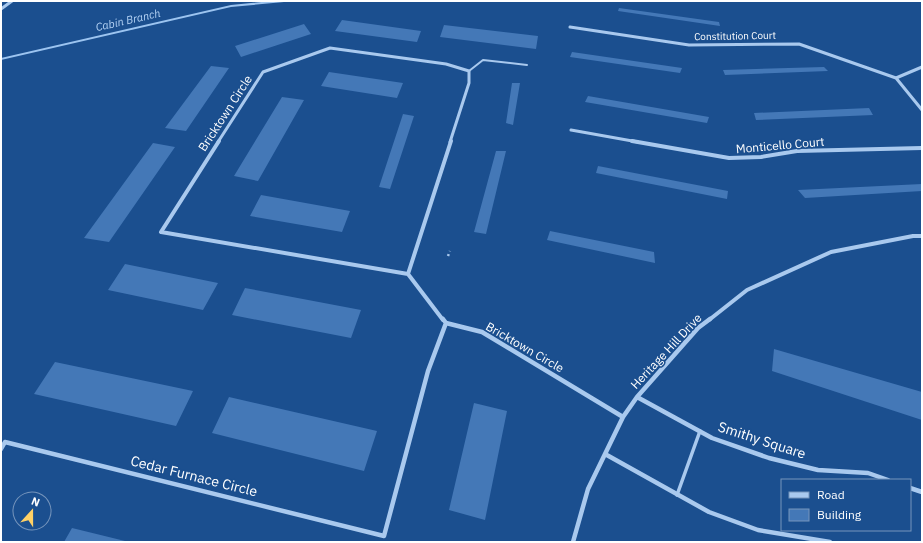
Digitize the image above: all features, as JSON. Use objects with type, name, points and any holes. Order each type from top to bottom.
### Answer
[{"type":"street","points":[[1,9],[12,1]]},
{"type":"street","name":"Constitution Court","points":[[570,27],[689,45],[799,44],[896,78]]},
{"type":"street","name":"Bricktown Circle","points":[[408,274],[161,232],[263,72],[330,48],[446,64],[469,71]]},
{"type":"street","points":[[922,67],[896,78],[922,110]]},
{"type":"street","points":[[382,542],[428,371],[446,323],[408,274],[469,83],[469,71]]},
{"type":"street","name":"Monticello Court","points":[[570,130],[729,158],[761,157],[796,150],[922,148]]},
{"type":"street","name":"Heritage Hill Drive","points":[[573,542],[588,489],[623,417],[638,397],[698,328],[747,290],[831,252],[913,236],[922,236]]},
{"type":"street","name":"Bricktown Circle","points":[[446,323],[482,332],[623,417]]},
{"type":"street","name":"Smithy Square","points":[[638,397],[712,438],[769,458],[818,470],[868,473],[885,479]]},
{"type":"street","name":"Cedar Furnace Circle","points":[[1,448],[5,442],[384,536]]},
{"type":"street","points":[[605,454],[709,512],[758,530],[830,542]]},
{"type":"street","points":[[911,488],[922,492]]},
{"type":"lane","points":[[469,71],[483,60],[527,65]]},
{"type":"lane","points":[[677,494],[700,431]]},
{"type":"path","points":[[448,256],[450,251]]},
{"type":"building","points":[[619,8],[719,22],[720,26],[618,11]]},
{"type":"building","points":[[342,20],[421,31],[417,42],[335,31]]},
{"type":"building","points":[[304,24],[311,34],[241,57],[235,46]]},
{"type":"building","points":[[444,25],[538,36],[536,49],[440,37]]},
{"type":"building","points":[[572,52],[682,68],[680,73],[570,57]]},
{"type":"building","points":[[211,66],[229,68],[186,131],[165,128]]},
{"type":"building","points":[[824,67],[828,71],[725,75],[723,70]]},
{"type":"building","points":[[329,72],[403,83],[397,98],[321,86]]},
{"type":"building","points":[[512,83],[520,83],[513,125],[506,123]]},
{"type":"building","points":[[588,96],[709,117],[707,123],[585,102]]},
{"type":"building","points":[[282,97],[304,100],[258,181],[234,176]]},
{"type":"building","points":[[869,108],[873,115],[756,120],[754,113]]},
{"type":"building","points":[[403,114],[414,116],[390,189],[379,187]]},
{"type":"building","points":[[153,143],[175,147],[109,242],[84,238]]},
{"type":"building","points":[[496,151],[506,151],[486,234],[474,232]]},
{"type":"building","points":[[598,166],[728,191],[727,199],[596,173]]},
{"type":"building","points":[[922,184],[922,191],[805,198],[798,190]]},
{"type":"building","points":[[261,195],[350,211],[342,232],[250,216]]},
{"type":"building","points":[[550,231],[654,252],[655,263],[547,240]]},
{"type":"building","points":[[125,264],[218,283],[203,310],[108,290]]},
{"type":"building","points":[[245,288],[361,310],[351,338],[232,315]]},
{"type":"building","points":[[774,349],[922,392],[922,420],[772,371]]},
{"type":"building","points":[[55,362],[193,391],[176,426],[34,394]]},
{"type":"building","points":[[229,397],[377,431],[364,471],[212,433]]},
{"type":"building","points":[[474,403],[507,411],[485,520],[449,510]]},
{"type":"building","points":[[72,528],[125,541],[125,542],[64,542]]},
{"type":"waterway","name":"Cabin Branch","points":[[1,59],[231,6],[284,1]]}]
